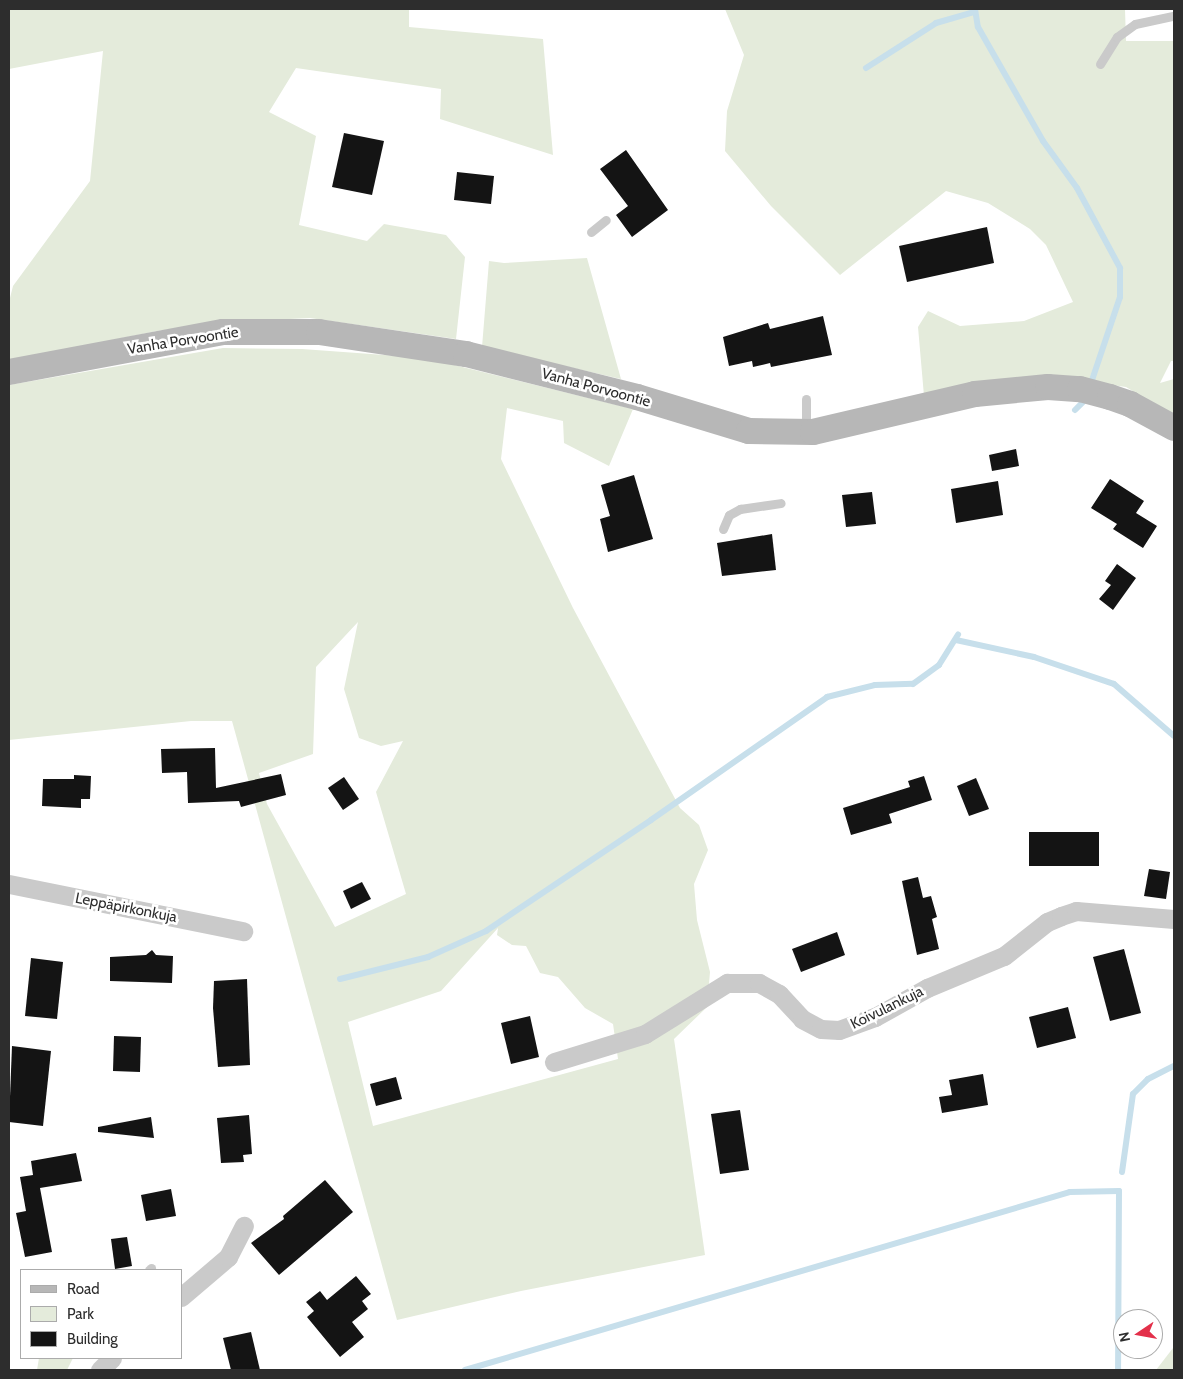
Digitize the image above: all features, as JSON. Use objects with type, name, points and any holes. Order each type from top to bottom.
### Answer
[{"type":"street","name":"Vanha Porvoontie","points":[[9,372],[223,332],[319,332],[466,354],[637,398],[749,431],[806,432],[975,394],[1048,387],[1080,389],[1110,396],[1130,404],[1174,428]]},
{"type":"street","name":"Leppäpirkonkuja","points":[[9,884],[243,931]]},
{"type":"street","name":"Koivulankuja","points":[[554,1062],[645,1034],[727,983],[759,983],[779,994],[802,1019],[821,1029],[839,1030],[875,1017],[926,988],[1004,956],[1047,922],[1076,911],[1174,919]]},
{"type":"street","points":[[182,1296],[228,1257],[244,1226]]},
{"type":"street","points":[[100,1370],[111,1359]]},
{"type":"lane","points":[[1100,64],[1117,37],[1135,24],[1174,16]]},
{"type":"lane","points":[[591,232],[606,220]]},
{"type":"lane","points":[[806,399],[806,432]]},
{"type":"lane","points":[[723,529],[729,515],[740,509],[781,502]]},
{"type":"green space","points":[[9,9],[409,9],[409,27],[543,39],[553,155],[440,119],[441,89],[296,68],[269,112],[316,136],[299,225],[367,241],[384,224],[446,235],[465,257],[456,339],[310,318],[227,322],[157,331],[9,361],[9,302],[13,286],[90,181],[103,51],[9,69]]},
{"type":"green space","points":[[725,9],[1125,9],[1126,41],[1174,41],[1174,361],[1171,361],[1160,383],[1174,379],[1174,416],[1126,387],[1084,381],[924,396],[918,327],[928,311],[960,326],[1024,321],[1073,302],[1046,245],[1030,229],[988,203],[946,191],[840,275],[771,206],[725,151],[727,111],[744,55]]},
{"type":"green space","points":[[587,258],[621,379],[482,347],[489,261],[504,263]]},
{"type":"green space","points":[[223,348],[302,349],[426,358],[633,409],[609,466],[564,443],[563,421],[507,408],[501,459],[573,608],[680,808],[699,825],[708,850],[694,884],[697,920],[710,972],[707,1007],[674,1039],[705,1255],[521,1291],[397,1320],[232,721],[191,721],[9,740],[9,385]],"holes":[[[358,622],[344,689],[359,738],[381,746],[403,741],[376,792],[406,894],[335,927],[267,804],[259,773],[313,754],[316,667]],[[498,928],[497,935],[512,945],[526,946],[540,973],[558,977],[585,1008],[613,1024],[618,1059],[373,1126],[348,1022],[441,991]]]},
{"type":"green space","points":[[1173,1348],[1174,1370],[1156,1370]]},
{"type":"green space","points":[[39,1359],[72,1359],[67,1370],[37,1370]]},
{"type":"building","points":[[344,133],[384,141],[372,195],[332,187]]},
{"type":"building","points":[[626,150],[668,210],[632,237],[616,215],[628,206],[600,169]]},
{"type":"building","points":[[457,172],[494,176],[491,204],[454,200]]},
{"type":"building","points":[[987,227],[994,263],[907,282],[899,246]]},
{"type":"building","points":[[823,316],[832,355],[771,367],[770,363],[753,367],[752,361],[729,366],[723,337],[768,323],[770,329]]},
{"type":"building","points":[[1016,449],[1019,466],[992,471],[989,455]]},
{"type":"building","points":[[634,475],[653,539],[608,552],[600,519],[610,516],[601,485]]},
{"type":"building","points":[[1110,479],[1144,501],[1136,513],[1157,526],[1143,548],[1113,529],[1117,524],[1091,508]]},
{"type":"building","points":[[998,481],[1003,515],[956,523],[951,489]]},
{"type":"building","points":[[872,492],[876,524],[846,527],[842,495]]},
{"type":"building","points":[[772,534],[776,570],[722,576],[717,543]]},
{"type":"building","points":[[1117,564],[1136,578],[1113,610],[1099,599],[1111,585],[1105,581]]},
{"type":"building","points":[[215,748],[216,788],[281,774],[286,795],[241,807],[239,801],[188,803],[187,772],[162,773],[161,749]]},
{"type":"building","points":[[74,775],[91,776],[90,799],[81,799],[81,808],[42,806],[43,779],[74,779]]},
{"type":"building","points":[[924,776],[932,800],[889,814],[892,823],[851,835],[843,808],[910,787],[908,781]]},
{"type":"building","points":[[344,777],[359,799],[343,810],[328,788]]},
{"type":"building","points":[[976,778],[989,809],[969,816],[957,786]]},
{"type":"building","points":[[1029,832],[1099,832],[1099,866],[1029,866]]},
{"type":"building","points":[[1149,869],[1170,872],[1166,899],[1144,896]]},
{"type":"building","points":[[918,877],[923,898],[931,896],[937,917],[932,919],[939,949],[917,955],[902,881]]},
{"type":"building","points":[[362,882],[371,899],[351,909],[343,891]]},
{"type":"building","points":[[837,932],[845,955],[801,972],[792,949]]},
{"type":"building","points":[[1124,949],[1141,1013],[1110,1021],[1093,957]]},
{"type":"building","points":[[152,950],[156,955],[173,956],[172,983],[110,981],[110,957],[146,955]]},
{"type":"building","points":[[31,958],[63,962],[57,1019],[25,1016]]},
{"type":"building","points":[[247,979],[250,1065],[218,1067],[213,1008],[214,981]]},
{"type":"building","points":[[1068,1007],[1076,1038],[1037,1048],[1029,1017]]},
{"type":"building","points":[[530,1016],[539,1057],[511,1064],[501,1023]]},
{"type":"building","points":[[114,1036],[141,1037],[140,1072],[113,1071]]},
{"type":"building","points":[[12,1046],[51,1051],[43,1126],[9,1122]]},
{"type":"building","points":[[983,1074],[988,1105],[942,1113],[939,1097],[952,1095],[949,1080]]},
{"type":"building","points":[[396,1077],[402,1099],[376,1106],[370,1084]]},
{"type":"building","points":[[740,1110],[749,1170],[720,1174],[711,1114]]},
{"type":"building","points":[[249,1115],[252,1154],[243,1155],[244,1162],[221,1163],[217,1118]]},
{"type":"building","points":[[151,1117],[154,1138],[98,1132],[98,1127]]},
{"type":"building","points":[[76,1153],[82,1181],[40,1188],[52,1252],[25,1257],[16,1213],[26,1211],[20,1177],[33,1175],[31,1161]]},
{"type":"building","points":[[325,1180],[353,1212],[279,1275],[251,1243],[284,1219],[283,1216]]},
{"type":"building","points":[[171,1189],[176,1216],[146,1221],[141,1195]]},
{"type":"building","points":[[127,1237],[132,1266],[115,1269],[111,1239]]},
{"type":"building","points":[[356,1276],[371,1294],[362,1301],[368,1309],[352,1322],[364,1337],[340,1357],[307,1317],[314,1311],[306,1302],[320,1291],[327,1300]]},
{"type":"building","points":[[251,1332],[260,1370],[231,1370],[223,1338]]},
{"type":"waterway","points":[[975,9],[978,27],[1043,141],[1077,188],[1120,268],[1120,297],[1092,380]]},
{"type":"waterway","points":[[866,68],[936,23],[974,12]]},
{"type":"waterway","points":[[1075,410],[1085,400]]},
{"type":"waterway","points":[[340,979],[428,957],[486,931],[651,820],[827,697],[875,685],[913,684],[939,665],[958,634]]},
{"type":"waterway","points":[[956,640],[1034,657],[1114,684],[1174,736]]},
{"type":"waterway","points":[[1122,1172],[1133,1094],[1148,1079],[1174,1066]]},
{"type":"waterway","points":[[465,1370],[1070,1192],[1119,1191],[1118,1370]]}]
